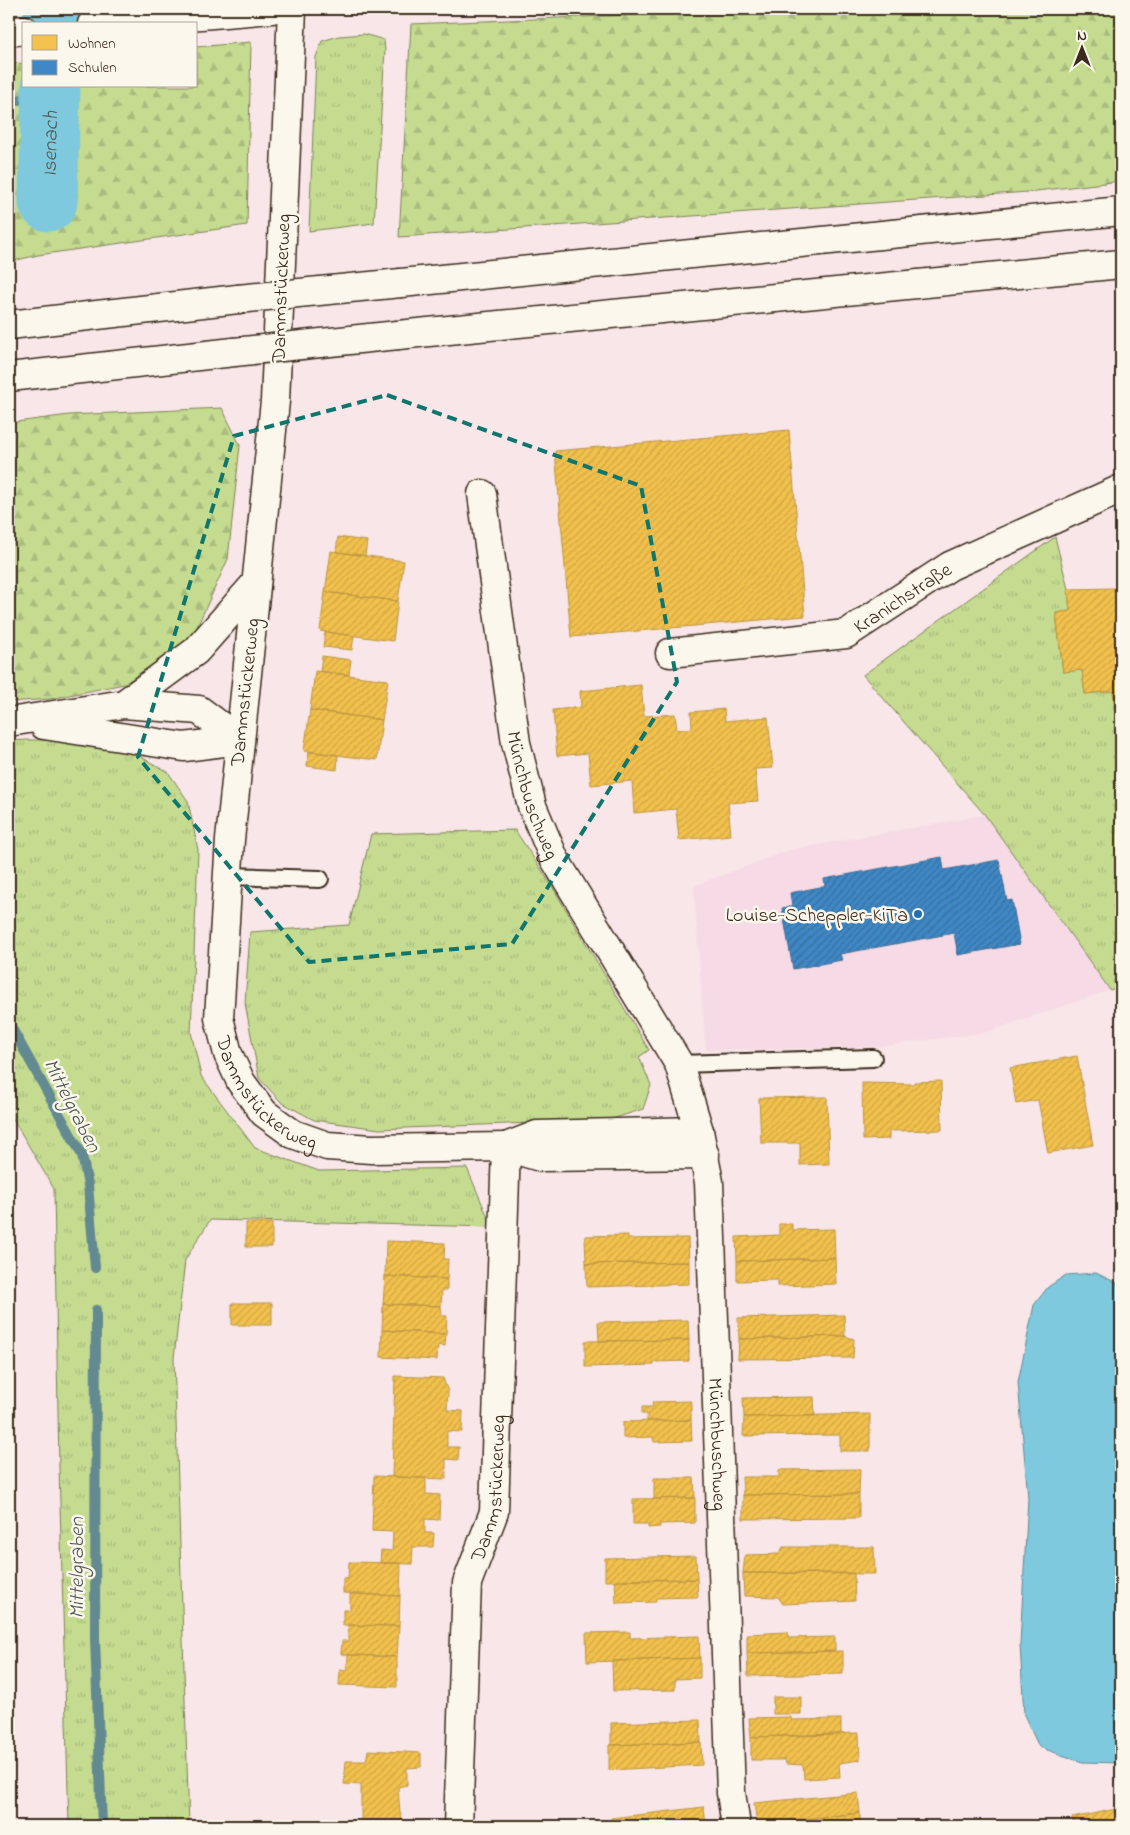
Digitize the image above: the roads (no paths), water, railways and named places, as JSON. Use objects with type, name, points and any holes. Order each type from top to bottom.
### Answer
[{"type":"main road","points":[[110,22],[272,9]]},
{"type":"main road","name":"Dammstückerweg","points":[[292,9],[275,401],[239,740],[219,1018],[228,1054],[241,1082],[264,1112],[293,1134],[326,1146],[371,1149],[506,1147],[538,1134],[702,1143]]},
{"type":"main road","points":[[9,325],[238,299],[1121,211]]},
{"type":"main road","points":[[9,376],[398,335],[1121,264]]},
{"type":"main road","name":"Kranichstraße","points":[[670,653],[846,634],[950,566],[1121,489]]},
{"type":"main road","name":"Münchbuschweg","points":[[482,494],[516,743],[532,806],[554,858],[679,1064],[702,1143],[709,1182],[731,1792],[736,1826]]},
{"type":"main road","points":[[124,704],[196,652],[256,583]]},
{"type":"main road","points":[[15,721],[124,704],[199,710],[239,740]]},
{"type":"main road","points":[[15,721],[184,747],[239,740]]},
{"type":"main road","name":"Dammstückerweg","points":[[458,1826],[467,1583],[494,1512],[506,1147]]},
{"type":"lane","points":[[228,876],[320,879]]},
{"type":"lane","points":[[679,1064],[873,1058]]},
{"type":"water","points":[[1096,1273],[1121,1285],[1121,1763],[1082,1762],[1039,1747],[1024,1715],[1020,1644],[1028,1498],[1018,1382],[1034,1305],[1048,1287],[1066,1275]]},
{"type":"waterway","name":"Isenach","points":[[53,9],[53,22]]},
{"type":"waterway","points":[[9,104],[51,88]]},
{"type":"waterway","name":"Isenach","points":[[48,202],[51,88]]},
{"type":"waterway","name":"Mittelgraben","points":[[9,1023],[82,1155],[88,1185],[95,1268]]},
{"type":"waterway","name":"Mittelgraben","points":[[96,1310],[95,1639],[102,1826]]},
{"type":"place","name":"Louise-Scheppler-KiTa","points":[[918,914]]}]
